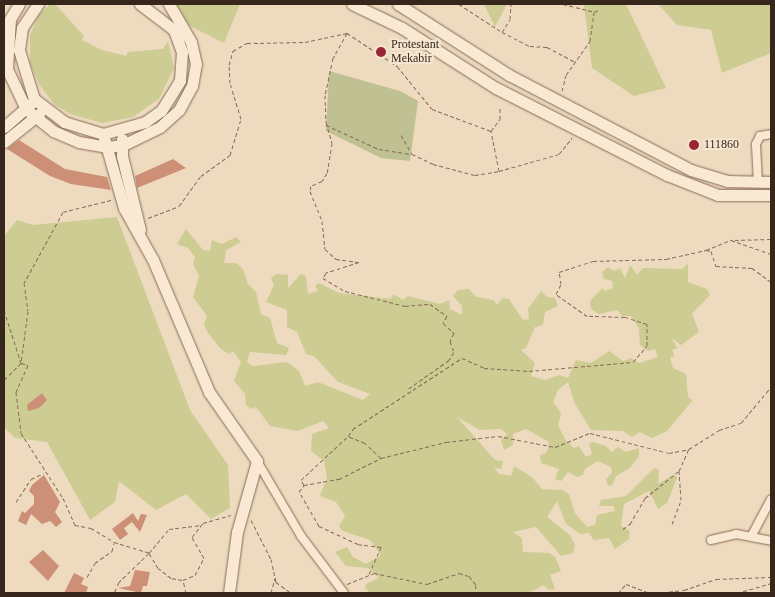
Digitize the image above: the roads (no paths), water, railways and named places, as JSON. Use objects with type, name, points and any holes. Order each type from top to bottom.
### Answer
[{"type":"main road","points":[[20,4],[10,19],[7,69],[30,112],[53,131],[79,142],[108,147],[123,145],[160,127],[179,110],[192,86],[196,64],[192,42],[168,5]]},
{"type":"main road","points":[[38,4],[22,28],[19,50],[34,99],[47,111],[64,122],[103,134],[121,132],[161,111],[180,80],[182,52],[174,30],[146,5]]},
{"type":"main road","points":[[352,4],[402,28],[496,88],[575,130],[694,187],[718,195],[771,196]]},
{"type":"main road","points":[[398,4],[492,65],[690,170],[727,181],[771,182]]},
{"type":"main road","points":[[4,142],[30,112],[34,99]]},
{"type":"main road","points":[[4,127],[30,112],[47,111]]},
{"type":"main road","points":[[121,132],[122,156],[140,234]]},
{"type":"main road","points":[[103,134],[122,198],[140,234],[209,392],[257,461],[241,511],[230,593]]},
{"type":"street","points":[[758,183],[756,144],[760,136],[771,134]]},
{"type":"street","points":[[257,461],[301,536],[344,593]]},
{"type":"street","points":[[752,535],[771,500]]},
{"type":"street","points":[[711,540],[729,534],[752,535],[771,541]]},
{"type":"place","name":"Protestant Mekabir","points":[[381,52]]},
{"type":"place","name":"111860","points":[[694,145]]}]
